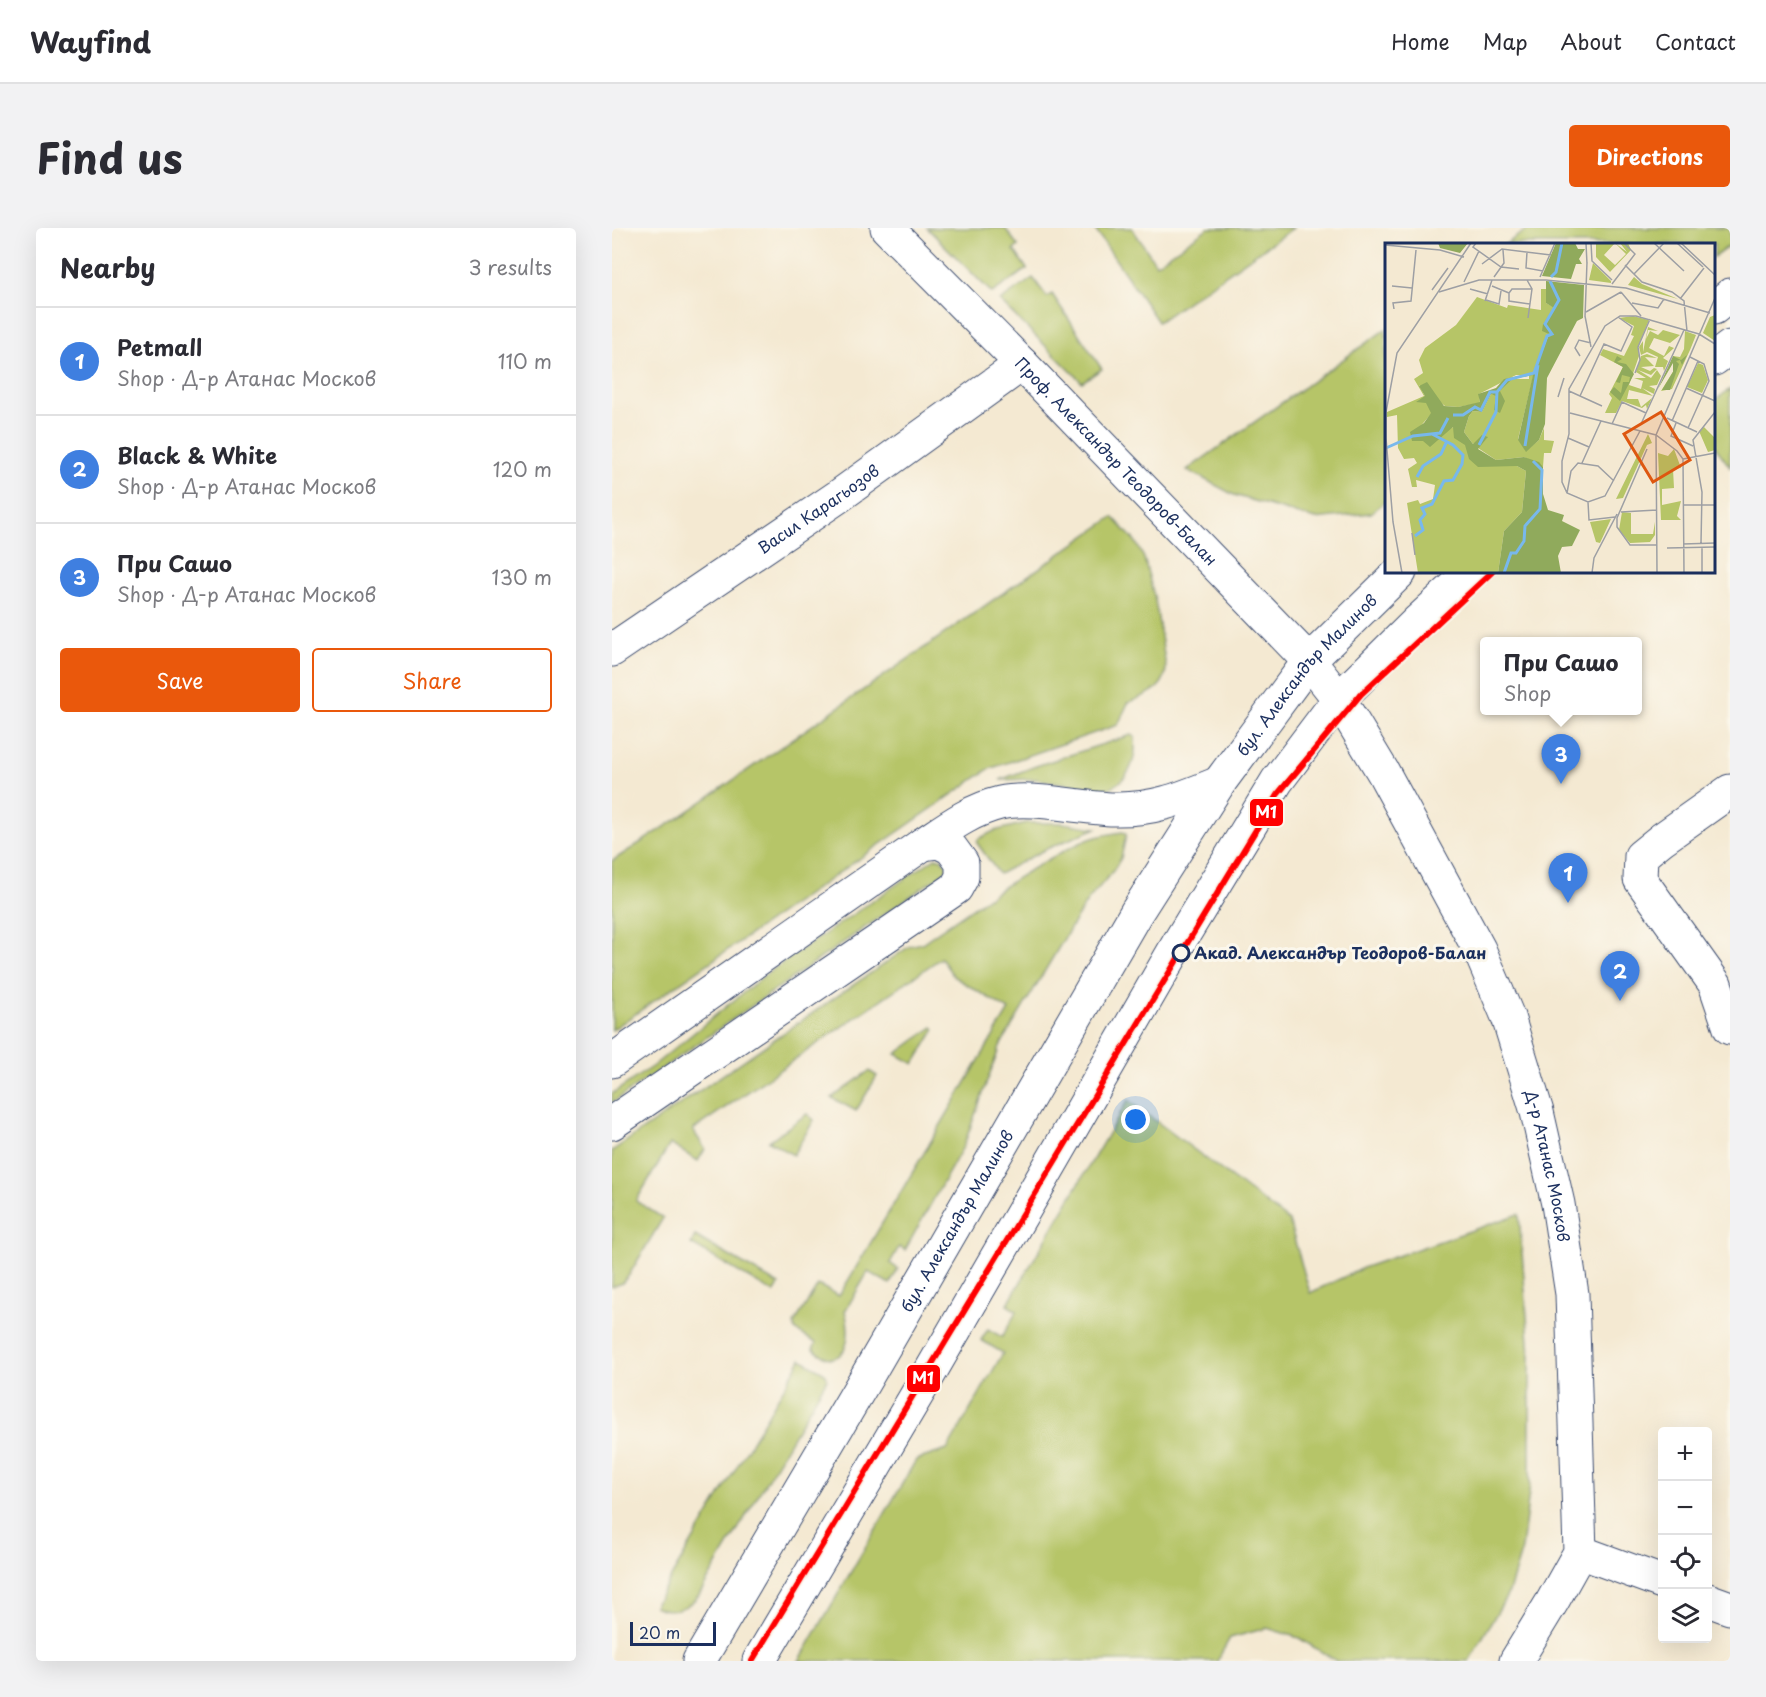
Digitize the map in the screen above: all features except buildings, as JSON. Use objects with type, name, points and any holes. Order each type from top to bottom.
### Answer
[{"type":"street","name":"Проф. Александър Теодоров-Балан","points":[[887,228],[1309,661],[1340,699]]},
{"type":"street","points":[[1715,306],[1730,295]]},
{"type":"street","points":[[1715,358],[1730,347]]},
{"type":"street","name":"Васил Карагьозов","points":[[612,650],[839,496],[1022,364]]},
{"type":"street","name":"бул. Александър Малинов","points":[[699,1661],[1136,913],[1219,783],[1309,661],[1399,573]]},
{"type":"street","points":[[759,1661],[934,1366],[1178,944],[1277,781],[1340,699],[1419,620],[1471,573]]},
{"type":"street","name":"Д-р Атанас Москов","points":[[1340,699],[1383,772],[1479,950],[1508,1017],[1537,1112],[1558,1204],[1572,1294],[1580,1552]]},
{"type":"street","points":[[612,1061],[923,844],[961,819],[982,809],[1000,803],[1018,801],[1140,809],[1162,805],[1219,783]]},
{"type":"street","points":[[1730,791],[1641,856],[1640,879],[1715,984],[1730,1028]]},
{"type":"street","points":[[612,1124],[956,888],[962,877],[962,863],[951,848],[939,842],[923,844]]},
{"type":"street","points":[[1516,1661],[1580,1552],[1658,1581]]},
{"type":"street","points":[[1712,1602],[1730,1608]]},
{"type":"green space","points":[[927,228],[1005,228],[1018,246],[1014,250],[1027,269],[992,293]]},
{"type":"green space","points":[[1094,228],[1132,228],[1156,264],[1208,228],[1293,228],[1158,322]]},
{"type":"green space","points":[[1529,228],[1730,228],[1730,245],[1715,256],[1715,243],[1507,243]]},
{"type":"green space","points":[[1033,278],[1047,297],[1052,294],[1102,369],[1082,382],[1000,301]]},
{"type":"green space","points":[[1385,330],[1385,502],[1371,513],[1315,519],[1234,495],[1187,470]]},
{"type":"green space","points":[[1730,389],[1730,467],[1715,446],[1715,400]]},
{"type":"green space","points":[[1113,517],[1135,541],[1144,558],[1155,600],[1166,667],[1163,681],[1159,686],[1128,703],[1118,725],[989,769],[612,1030],[612,861],[677,819]]},
{"type":"green space","points":[[1131,735],[1135,737],[1135,754],[1130,769],[1120,782],[1105,790],[1036,779],[1000,780],[1036,766]]},
{"type":"green space","points":[[1026,823],[1063,823],[1096,828],[1044,850],[999,874],[977,843],[978,839],[994,831]]},
{"type":"green space","points":[[1126,833],[1126,836],[1121,858],[1088,900],[1000,1046],[964,1145],[905,1250],[899,1247],[890,1263],[898,1269],[890,1284],[868,1272],[845,1311],[848,1331],[843,1352],[831,1358],[822,1355],[813,1349],[816,1343],[795,1330],[794,1324],[818,1285],[839,1296],[1009,1010],[954,977],[941,958],[693,1130],[705,1149],[698,1161],[670,1144],[636,1201],[663,1218],[629,1275],[622,1283],[612,1287],[612,1151],[910,946],[922,943],[1020,876],[1082,842]]},
{"type":"green space","points":[[935,858],[941,858],[948,867],[945,872],[612,1103],[612,1094],[653,1066],[765,975]]},
{"type":"green space","points":[[933,1027],[935,1029],[914,1064],[896,1054]]},
{"type":"green space","points":[[869,1071],[877,1076],[856,1111],[832,1098]]},
{"type":"green space","points":[[1128,1100],[1289,1221],[1310,1293],[1365,1267],[1519,1214],[1530,1355],[1530,1484],[1522,1549],[1509,1592],[1469,1661],[1336,1661],[1299,1638],[1267,1628],[1230,1638],[1217,1661],[799,1661],[916,1460],[947,1450],[1003,1353],[981,1340],[988,1329],[1002,1337],[1017,1311],[1007,1305]]},
{"type":"green space","points":[[807,1114],[814,1120],[793,1155],[769,1141]]},
{"type":"green space","points":[[695,1236],[779,1285],[774,1293],[691,1244]]},
{"type":"green space","points":[[801,1359],[825,1373],[827,1379],[699,1595],[689,1604],[678,1609],[667,1610],[654,1606]]},
{"type":"transit line","name":"M1","points":[[752,1661],[1277,795],[1361,694],[1491,573]]},
{"type":"place","name":"При Сашо","points":[[1561,784]]},
{"type":"place","name":"Petmall","points":[[1568,903]]},
{"type":"place","name":"Акад. Александър Теодоров-Балан","points":[[1181,953]]},
{"type":"place","name":"Black & White","points":[[1620,1001]]}]
